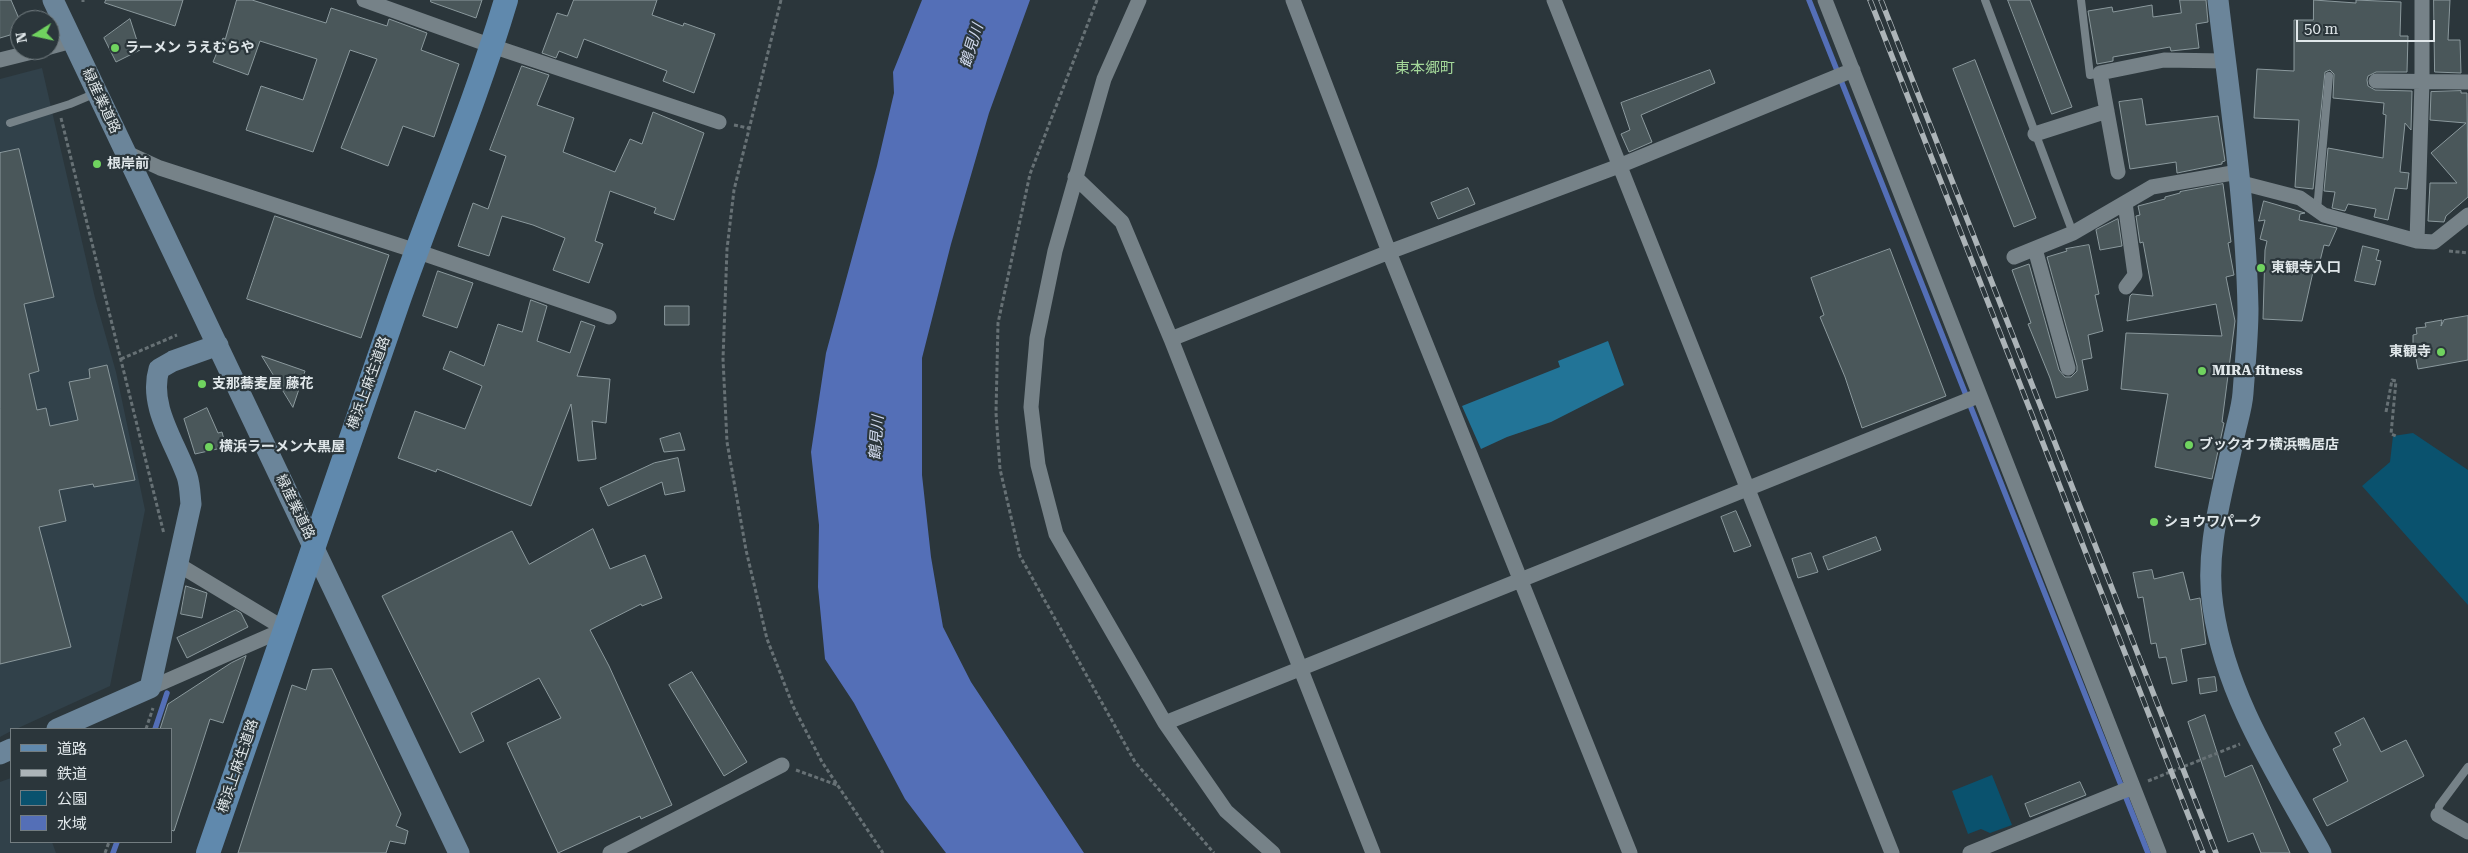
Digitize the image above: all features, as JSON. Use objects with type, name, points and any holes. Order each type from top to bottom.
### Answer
[{"type":"main road","name":"横浜上麻生道路","points":[[208,853],[285,629],[312,544],[416,251],[492,46],[506,0]]},
{"type":"street","name":"緑産業道路","points":[[53,0],[459,853]]},
{"type":"street","points":[[364,0],[492,46],[719,122]]},
{"type":"street","points":[[1139,0],[1104,79],[1055,250],[1037,338],[1031,407],[1038,465],[1056,534],[1165,723],[1226,811],[1273,853]]},
{"type":"street","points":[[1293,0],[1389,252],[1630,853]]},
{"type":"street","points":[[1554,0],[1892,853]]},
{"type":"street","points":[[1825,0],[1843,74],[1971,399],[2159,853]]},
{"type":"street","points":[[2218,0],[2246,254],[2248,311],[2243,397],[2216,521],[2209,575],[2220,645],[2233,685],[2257,738],[2321,853]]},
{"type":"street","points":[[2417,241],[2422,81],[2422,0]]},
{"type":"street","points":[[60,44],[72,41]]},
{"type":"street","points":[[2118,172],[2100,73],[2164,60],[2225,61]]},
{"type":"street","points":[[1171,339],[1389,252],[1619,166],[1843,74]]},
{"type":"street","points":[[2376,81],[2468,82]]},
{"type":"street","points":[[2036,134],[2107,111]]},
{"type":"street","points":[[125,152],[160,168],[416,251],[609,317]]},
{"type":"street","points":[[1075,176],[1122,222],[1171,339],[1373,853]]},
{"type":"street","points":[[2014,257],[2073,233],[2152,187],[2238,177],[2300,198],[2324,215],[2417,241],[2434,242],[2468,215]]},
{"type":"street","points":[[2125,203],[2135,275],[2126,287]]},
{"type":"street","points":[[2035,248],[2068,368]]},
{"type":"street","points":[[150,688],[179,565],[191,504],[188,478],[161,415],[155,383],[160,369],[173,361],[218,345]]},
{"type":"street","points":[[1165,723],[1971,399]]},
{"type":"street","points":[[179,565],[285,629]]},
{"type":"street","points":[[59,728],[285,629]]},
{"type":"street","points":[[610,853],[782,765]]},
{"type":"street","points":[[1970,853],[2132,787]]},
{"type":"street","points":[[2438,815],[2468,832]]},
{"type":"lane","points":[[1984,0],[2073,233]]},
{"type":"lane","points":[[2081,0],[2090,75],[2100,73]]},
{"type":"lane","points":[[2317,210],[2329,76]]},
{"type":"lane","points":[[10,123],[59,108],[97,93]]},
{"type":"lane","points":[[2438,815],[2439,806],[2468,766]]},
{"type":"path","points":[[781,0],[748,128],[734,190],[729,229],[723,359],[727,442],[746,550],[768,639],[793,706],[822,762],[883,853]]},
{"type":"path","points":[[1097,0],[1030,174],[998,323],[996,413],[1000,469],[1020,556],[1034,582],[1135,762],[1214,853]]},
{"type":"path","points":[[59,108],[165,539]]},
{"type":"path","points":[[121,359],[177,335]]},
{"type":"path","points":[[2386,412],[2392,380],[2396,380],[2391,434],[2396,436]]},
{"type":"path","points":[[2132,787],[2257,738]]},
{"type":"path","points":[[782,765],[838,786]]},
{"type":"shaded area","points":[[42,68],[95,298],[116,372],[145,510],[110,686],[18,728],[10,728],[10,732],[0,737],[0,79]]},
{"type":"shaded area","points":[[1608,341],[1624,385],[1551,422],[1507,437],[1481,449],[1462,406],[1560,367],[1558,361]]},
{"type":"shaded area","points":[[10,778],[10,843],[52,843],[56,853],[0,853],[0,782]]},
{"type":"green space","points":[[2413,433],[2468,470],[2468,605],[2362,486],[2390,462],[2393,436]]},
{"type":"green space","points":[[1992,775],[2012,825],[1990,833],[1981,829],[1968,834],[1952,791]]},
{"type":"water","name":"鶴見川","points":[[922,0],[1030,0],[989,113],[951,244],[922,358],[922,475],[931,557],[943,627],[971,682],[1084,853],[946,853],[905,799],[854,703],[825,659],[818,587],[819,525],[811,452],[826,353],[877,166],[894,93],[893,72]]},
{"type":"building","points":[[0,0],[11,0],[15,10],[10,10],[10,35],[0,38]]},
{"type":"building","points":[[106,0],[183,0],[175,26],[105,3]]},
{"type":"building","points":[[237,0],[252,0],[326,23],[331,8],[387,26],[389,19],[427,33],[421,50],[459,64],[434,137],[403,126],[388,166],[341,148],[377,59],[350,50],[313,152],[246,130],[261,86],[303,100],[317,59],[260,41],[248,75],[213,62],[223,38],[225,39]]},
{"type":"building","points":[[431,0],[482,0],[476,18],[431,2]]},
{"type":"building","points":[[574,0],[657,0],[652,15],[683,26],[684,23],[715,34],[694,93],[663,81],[667,71],[584,39],[577,58],[559,51],[556,58],[542,53],[557,13],[567,16]]},
{"type":"building","points":[[2008,0],[2030,0],[2072,107],[2052,114]]},
{"type":"building","points":[[2180,0],[2206,0],[2208,22],[2196,24],[2199,48],[2171,51],[2170,47],[2113,57],[2113,61],[2097,64],[2088,11],[2112,7],[2113,12],[2152,5],[2153,17],[2181,13]]},
{"type":"building","points":[[2314,0],[2356,3],[2356,0],[2401,2],[2400,36],[2408,36],[2407,72],[2376,72],[2368,76],[2367,80],[2368,86],[2375,90],[2412,91],[2411,130],[2405,123],[2400,172],[2409,173],[2407,189],[2395,188],[2388,220],[2374,217],[2376,209],[2348,204],[2345,211],[2332,208],[2335,192],[2324,191],[2328,148],[2383,158],[2386,115],[2383,114],[2384,103],[2333,98],[2334,74],[2330,70],[2325,72],[2313,189],[2295,187],[2299,120],[2254,118],[2257,69],[2294,71],[2294,20],[2313,20]]},
{"type":"building","points":[[2434,0],[2450,0],[2448,40],[2460,40],[2461,73],[2435,72]]},
{"type":"building","points":[[130,19],[140,50],[116,62],[104,38]]},
{"type":"building","points":[[1975,60],[2036,218],[2014,227],[1953,69]]},
{"type":"building","points":[[522,66],[549,75],[537,105],[574,118],[563,152],[615,172],[630,139],[642,144],[653,112],[704,133],[674,220],[654,213],[656,208],[610,191],[595,241],[603,244],[589,283],[553,270],[565,238],[533,225],[502,216],[489,256],[458,246],[473,203],[488,209],[506,156],[490,150]]},
{"type":"building","points":[[1710,70],[1715,83],[1641,115],[1652,142],[1629,152],[1621,134],[1630,130],[1621,103]]},
{"type":"building","points":[[2461,91],[2461,93],[2467,93],[2468,197],[2446,216],[2444,222],[2428,221],[2430,183],[2457,183],[2431,153],[2466,123],[2430,120],[2431,92]]},
{"type":"building","points":[[2142,99],[2146,125],[2218,116],[2225,161],[2222,164],[2177,173],[2176,162],[2130,169],[2119,102]]},
{"type":"building","points":[[19,149],[54,297],[24,304],[39,371],[29,374],[37,410],[46,408],[50,426],[78,420],[69,382],[90,378],[89,369],[107,365],[135,480],[94,487],[93,484],[59,490],[66,521],[39,527],[71,647],[0,664],[0,153]]},
{"type":"building","points":[[2223,184],[2231,242],[2228,243],[2234,275],[2226,277],[2235,321],[2222,422],[2224,423],[2212,479],[2155,467],[2168,394],[2121,389],[2126,333],[2222,336],[2216,304],[2127,321],[2130,296],[2132,294],[2153,296],[2143,242],[2140,243],[2136,216],[2140,215],[2138,206],[2165,199],[2165,197],[2180,192]]},
{"type":"building","points":[[1468,188],[1475,204],[1438,219],[1431,203]]},
{"type":"building","points":[[2264,201],[2305,213],[2300,214],[2299,220],[2337,228],[2329,246],[2324,245],[2319,265],[2315,263],[2302,321],[2263,319],[2265,250],[2267,241],[2260,239],[2265,220],[2259,221]]},
{"type":"building","points":[[275,216],[389,255],[361,338],[247,299]]},
{"type":"building","points":[[2118,219],[2122,246],[2100,250],[2096,230]]},
{"type":"building","points":[[2089,245],[2099,294],[2095,295],[2103,331],[2088,335],[2092,358],[2082,360],[2088,390],[2056,398],[2028,324],[2031,323],[2012,270],[2029,264],[2059,370],[2065,377],[2071,377],[2077,371],[2077,366],[2047,257],[2067,251],[2066,249]]},
{"type":"building","points":[[2363,246],[2379,250],[2376,260],[2381,261],[2375,285],[2355,281]]},
{"type":"building","points":[[1890,249],[1946,396],[1862,428],[1845,377],[1820,317],[1824,315],[1811,278]]},
{"type":"building","points":[[438,271],[473,283],[457,328],[423,316]]},
{"type":"building","points":[[531,300],[547,306],[537,341],[570,353],[581,321],[595,326],[577,376],[610,379],[606,423],[592,421],[596,459],[578,461],[571,404],[531,506],[437,469],[436,472],[398,458],[415,411],[465,429],[482,386],[443,369],[450,351],[484,366],[498,324],[522,332]]},
{"type":"building","points":[[665,306],[689,306],[689,325],[665,325]]},
{"type":"building","name":"東観寺","points":[[2468,316],[2468,360],[2418,369],[2413,343],[2413,335],[2417,334],[2416,328],[2426,327],[2425,323],[2442,320],[2441,326],[2444,320]]},
{"type":"building","points":[[262,356],[305,371],[293,407]]},
{"type":"building","points":[[207,408],[218,433],[222,432],[226,447],[195,454],[184,419]]},
{"type":"building","points":[[680,433],[685,450],[664,452],[660,439]]},
{"type":"building","points":[[678,458],[685,491],[665,495],[662,482],[608,506],[600,488],[654,463]]},
{"type":"building","points":[[1736,511],[1751,546],[1734,552],[1721,517]]},
{"type":"building","points":[[593,529],[610,569],[645,555],[662,598],[642,606],[641,604],[590,630],[609,666],[672,805],[641,819],[640,816],[558,853],[507,743],[561,718],[539,678],[471,713],[484,741],[460,753],[382,596],[512,531],[529,564]]},
{"type":"building","points":[[1876,537],[1881,550],[1828,570],[1823,557]]},
{"type":"building","points":[[1811,553],[1818,572],[1798,578],[1792,559]]},
{"type":"building","points":[[2152,570],[2154,579],[2183,572],[2190,600],[2200,598],[2206,644],[2181,649],[2187,681],[2172,684],[2166,657],[2159,658],[2156,643],[2151,644],[2143,597],[2138,598],[2133,573]]},
{"type":"building","points":[[186,586],[207,593],[202,618],[181,614]]},
{"type":"building","points":[[236,610],[241,613],[248,627],[187,658],[177,638]]},
{"type":"building","points":[[246,656],[223,723],[210,719],[174,831],[172,830],[172,728],[160,728],[168,704],[231,663]]},
{"type":"building","points":[[332,669],[401,814],[396,826],[408,831],[405,844],[390,841],[386,853],[238,853],[292,685],[306,690],[312,670]]},
{"type":"building","points":[[692,672],[747,762],[724,776],[669,685]]},
{"type":"building","points":[[2215,677],[2217,691],[2200,694],[2198,679]]},
{"type":"building","points":[[2205,715],[2225,777],[2252,765],[2290,853],[2261,853],[2253,833],[2228,842],[2188,722]]},
{"type":"building","points":[[2364,718],[2381,752],[2406,740],[2424,776],[2327,826],[2313,799],[2348,781],[2333,749],[2341,745],[2335,733]]},
{"type":"building","points":[[2080,782],[2086,795],[2030,817],[2025,804]]},
{"type":"waterway","points":[[1809,0],[2148,853]]},
{"type":"waterway","points":[[155,728],[167,693]]},
{"type":"waterway","points":[[113,853],[117,843]]},
{"type":"railway","points":[[1870,0],[2203,853]]},
{"type":"railway","points":[[1881,0],[2216,853]]},
{"type":"place","name":"ラーメン うえむらや","points":[[115,48]]},
{"type":"place","name":"根岸前","points":[[97,164]]},
{"type":"place","name":"東観寺入口","points":[[2261,268]]},
{"type":"place","name":"東観寺","points":[[2441,352]]},
{"type":"place","name":"MIRA fitness","points":[[2202,371]]},
{"type":"place","name":"支那蕎麦屋 藤花","points":[[202,384]]},
{"type":"place","name":"ブックオフ横浜鴨居店","points":[[2189,445]]},
{"type":"place","name":"横浜ラーメン大黒屋","points":[[209,447]]},
{"type":"place","name":"ショウワパーク","points":[[2154,522]]},
{"type":"district","name":"東本郷町","points":[[1425,69]]}]
